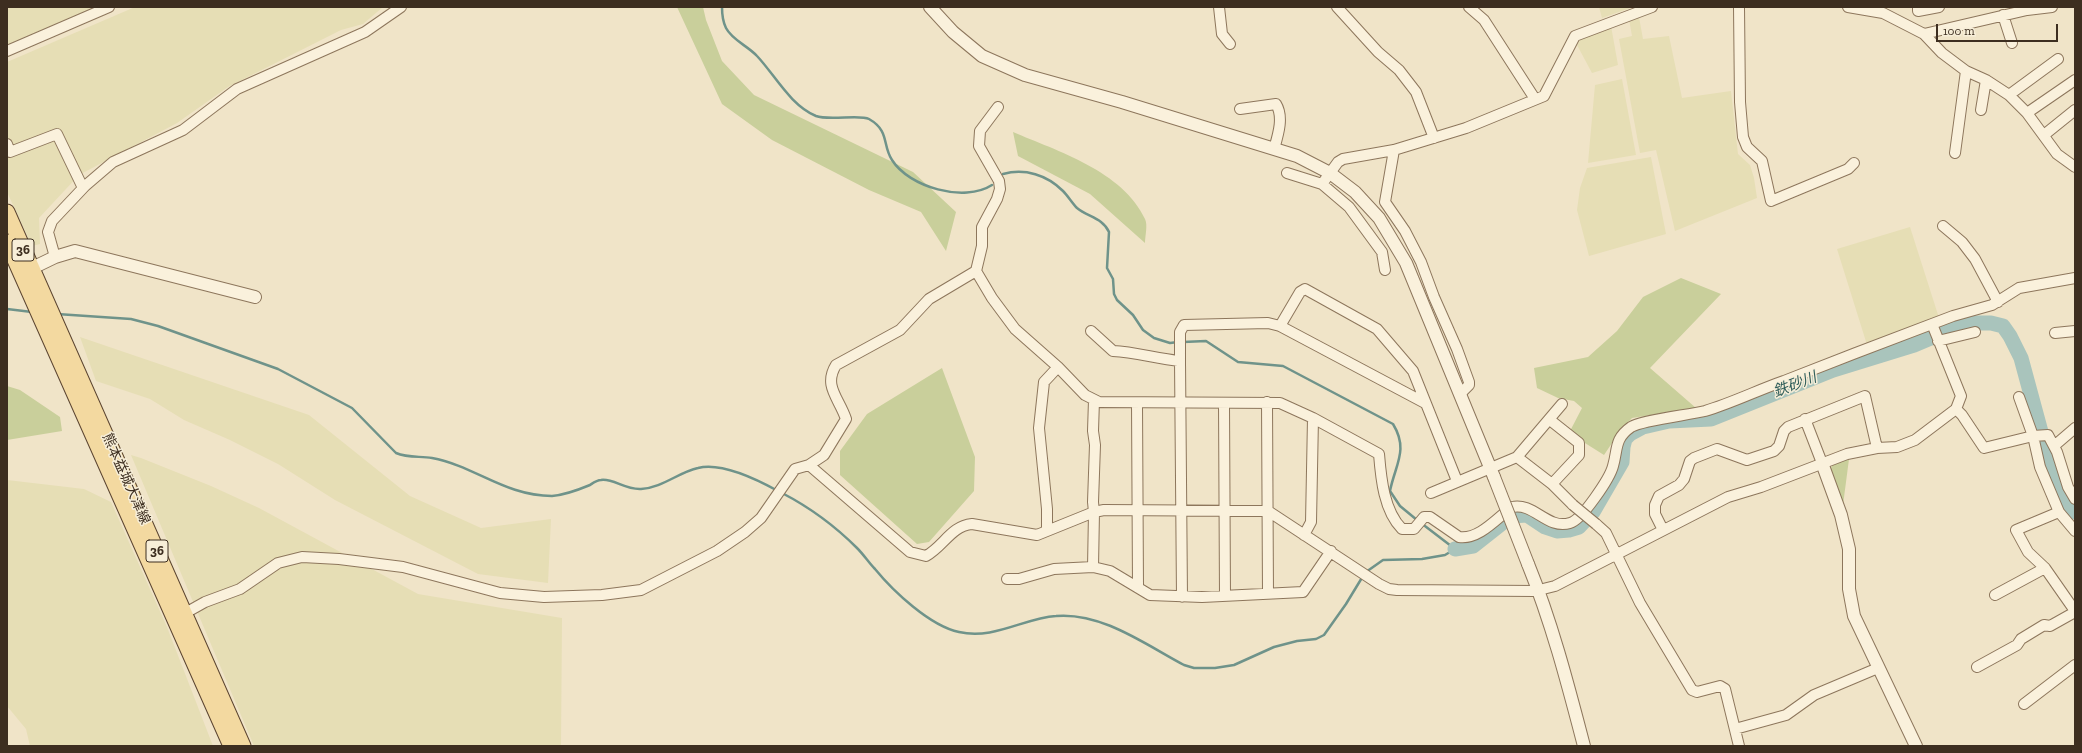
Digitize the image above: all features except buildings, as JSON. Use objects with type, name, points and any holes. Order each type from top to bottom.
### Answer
[{"type":"main road","name":"熊本益城大津線","points":[[7,212],[26,271],[179,616],[231,746]]},
{"type":"main road","name":"熊本益城大津線","points":[[7,242],[26,271]]},
{"type":"main road","name":"熊本益城大津線","points":[[179,616],[243,746]]},
{"type":"street","points":[[7,52],[109,7]]},
{"type":"street","points":[[55,257],[48,232],[52,221],[83,188],[113,162],[183,130],[237,89],[365,32],[401,7]]},
{"type":"street","points":[[930,7],[953,32],[982,56],[1025,75],[1122,102],[1298,156],[1330,173],[1368,205],[1392,239],[1406,264],[1492,472],[1539,591],[1566,678],[1584,746]]},
{"type":"street","points":[[1219,7],[1222,34],[1230,44]]},
{"type":"street","points":[[1337,7],[1378,52],[1399,70],[1416,92],[1434,138]]},
{"type":"street","points":[[1469,7],[1484,20],[1535,99]]},
{"type":"street","points":[[1322,184],[1338,162],[1343,159],[1394,150],[1466,128],[1544,96],[1575,36],[1652,7]]},
{"type":"street","points":[[1739,7],[1740,110],[1743,137],[1747,148],[1762,161],[1771,202],[1848,169],[1854,163]]},
{"type":"street","points":[[1848,7],[1883,13],[1924,34],[1942,53],[1966,71],[1986,80],[2008,96],[2027,113],[2057,154],[2075,167]]},
{"type":"street","points":[[1918,7],[1918,11],[1939,7]]},
{"type":"street","points":[[1924,34],[2003,16],[2027,8],[2052,7]]},
{"type":"street","points":[[2003,16],[2012,43]]},
{"type":"street","points":[[2008,96],[2058,59]]},
{"type":"street","points":[[1955,154],[1966,71]]},
{"type":"street","points":[[1980,110],[1986,80]]},
{"type":"street","points":[[2027,113],[2075,80]]},
{"type":"street","points":[[1240,109],[1276,104],[1279,108],[1280,129],[1274,149]]},
{"type":"street","points":[[998,107],[980,131],[979,146],[999,180],[1000,189],[998,198],[982,227],[982,246],[976,271],[992,298],[1015,329],[1058,367],[1085,395],[1099,402],[1267,402],[1280,403],[1313,418],[1378,454],[1381,482],[1392,517],[1402,529],[1410,530],[1430,516],[1459,537],[1464,538],[1474,536],[1512,507],[1516,506],[1528,509],[1549,522],[1570,523],[1578,519],[1587,510],[1613,468],[1617,444],[1623,434],[1634,426],[1705,411],[1932,324],[1992,305],[2019,288],[2075,278]]},
{"type":"street","points":[[2044,135],[2075,110]]},
{"type":"street","points":[[7,144],[10,152],[57,134],[83,188]]},
{"type":"street","points":[[1394,150],[1385,202],[1408,237],[1457,349],[1469,382],[1469,385],[1460,394]]},
{"type":"street","points":[[1287,173],[1322,184],[1349,207],[1382,252],[1385,270]]},
{"type":"street","points":[[1944,226],[1962,242],[1975,259],[1998,302]]},
{"type":"street","points":[[26,271],[55,257],[75,251],[255,297]]},
{"type":"street","points":[[179,616],[240,589],[278,563],[311,556],[403,567],[500,593],[544,598],[602,595],[641,590],[723,547],[761,518],[795,469],[809,465],[824,455],[846,419],[830,386],[831,373],[836,365],[900,330],[929,298],[976,271]]},
{"type":"street","points":[[1280,326],[1300,292],[1308,289],[1377,329],[1413,371],[1424,403],[1457,481]]},
{"type":"street","points":[[1182,597],[1180,332],[1186,324],[1268,323],[1280,326],[1424,403]]},
{"type":"street","points":[[809,465],[910,552],[926,556],[935,550],[955,529],[964,525],[972,524],[1037,535],[1094,512],[1104,510],[1268,511],[1379,584],[1389,589],[1539,591],[1555,586],[1728,497],[1761,487],[1847,454],[1877,448],[1897,448],[1915,440],[1956,409],[1961,396],[1932,324]]},
{"type":"street","points":[[1091,331],[1113,351],[1127,352],[1158,359],[1180,358]]},
{"type":"street","points":[[2056,333],[2075,331]]},
{"type":"street","points":[[1938,341],[1975,332]]},
{"type":"street","points":[[1047,530],[1047,509],[1040,421],[1044,382],[1058,367]]},
{"type":"street","points":[[1663,530],[1655,514],[1655,505],[1659,496],[1679,485],[1684,479],[1690,461],[1717,449],[1747,460],[1774,451],[1779,446],[1784,431],[1788,427],[1865,396],[1877,448]]},
{"type":"street","points":[[2019,397],[2033,436],[2040,467],[2059,512],[2075,531]]},
{"type":"street","points":[[1093,567],[1095,445],[1093,431],[1094,400]]},
{"type":"street","points":[[1224,402],[1225,596]]},
{"type":"street","points":[[1267,402],[1268,594]]},
{"type":"street","points":[[1137,403],[1136,427],[1139,446],[1137,510],[1138,587]]},
{"type":"street","points":[[1431,493],[1457,481],[1492,472],[1517,457],[1550,420],[1562,404]]},
{"type":"street","points":[[1956,409],[1962,415],[1984,448],[2033,436],[2048,435],[2054,446],[2068,487],[2075,499]]},
{"type":"street","points":[[1304,535],[1311,522],[1313,418]]},
{"type":"street","points":[[1805,419],[1841,515],[1849,549],[1849,589],[1854,616],[1916,746]]},
{"type":"street","points":[[1550,420],[1579,443],[1580,449],[1579,455],[1552,484]]},
{"type":"street","points":[[2054,446],[2075,428]]},
{"type":"street","points":[[1517,457],[1552,484],[1573,505],[1606,533],[1640,603],[1692,690],[1697,692],[1720,686],[1725,689],[1739,746]]},
{"type":"street","points":[[1977,666],[2017,645],[2022,639],[2044,625],[2050,626],[2075,611],[2046,568],[2028,552],[2016,530],[2059,512]]},
{"type":"street","points":[[1007,578],[1019,579],[1054,568],[1093,567],[1110,571],[1150,595],[1182,597],[1303,592],[1331,551]]},
{"type":"street","points":[[1995,595],[2046,568]]},
{"type":"street","points":[[2024,704],[2075,665]]},
{"type":"street","points":[[1735,729],[1786,715],[1814,695],[1878,668]]},
{"type":"shaded area","points":[[7,7],[100,7],[7,48]]},
{"type":"shaded area","points":[[135,7],[383,7],[363,24],[341,30],[228,87],[177,123],[79,175],[39,218],[40,244],[32,246],[7,192],[7,62]]},
{"type":"shaded area","points":[[1599,7],[1633,7],[1602,18]]},
{"type":"shaded area","points":[[1639,17],[1643,39],[1669,36],[1682,98],[1731,91],[1738,154],[1750,165],[1754,178],[1757,198],[1675,231],[1656,150],[1640,153],[1619,39],[1632,36],[1629,19]]},
{"type":"shaded area","points":[[1611,26],[1618,65],[1592,73],[1577,45],[1580,40],[1590,34]]},
{"type":"shaded area","points":[[1622,79],[1636,155],[1588,163],[1595,85]]},
{"type":"shaded area","points":[[1651,157],[1666,234],[1589,256],[1577,210],[1580,188],[1587,168]]},
{"type":"shaded area","points":[[1910,227],[1940,321],[1868,348],[1837,249]]},
{"type":"shaded area","points":[[80,337],[309,415],[410,496],[481,528],[551,519],[548,583],[478,574],[335,500],[278,464],[230,440],[184,420],[150,399],[96,381]]},
{"type":"shaded area","points":[[131,455],[211,486],[259,508],[418,594],[562,618],[561,746],[254,746]]},
{"type":"shaded area","points":[[7,480],[84,489],[111,502],[167,627],[213,746],[30,746],[26,729],[7,706]]},
{"type":"green space","points":[[677,7],[703,7],[706,20],[722,61],[754,95],[913,172],[956,212],[946,251],[921,212],[869,190],[772,140],[722,104]]},
{"type":"green space","points":[[1013,132],[1068,155],[1105,175],[1121,188],[1135,202],[1146,221],[1145,243],[1090,194],[1018,156]]},
{"type":"green space","points":[[1681,278],[1721,294],[1650,368],[1696,408],[1632,418],[1620,431],[1604,455],[1569,433],[1582,408],[1574,401],[1558,398],[1537,388],[1534,368],[1588,357],[1617,331],[1643,297]]},
{"type":"green space","points":[[942,368],[975,457],[974,491],[929,542],[917,544],[840,475],[840,451],[867,414]]},
{"type":"green space","points":[[7,386],[20,390],[60,417],[62,431],[7,440]]},
{"type":"green space","points":[[1849,459],[1843,505],[1830,470],[1833,464]]},
{"type":"waterway","points":[[722,7],[724,23],[732,36],[757,56],[798,105],[807,111],[816,116],[822,117],[859,117],[869,119],[880,128],[889,154],[900,170],[924,185],[953,192],[980,190],[992,185]]},
{"type":"waterway","points":[[1003,174],[1019,172],[1035,174],[1043,177],[1057,185],[1077,208],[1103,224],[1109,232],[1107,268],[1113,279],[1114,294],[1117,300],[1133,315],[1143,330],[1154,338],[1170,343],[1178,342]]},
{"type":"waterway","points":[[7,309],[32,312]]},
{"type":"waterway","points":[[57,314],[131,319],[158,326],[278,369],[352,408],[396,453],[400,455],[432,458],[448,462],[505,486],[535,495],[552,496],[567,493],[590,485],[598,480],[606,480],[635,489],[649,488],[691,470],[707,467],[739,473],[778,491]]},
{"type":"waterway","name":"鉄砂川","points":[[1455,549],[1473,546],[1511,516],[1527,515],[1545,527],[1557,531],[1579,527],[1593,512],[1622,462],[1625,439],[1630,434],[1643,427],[1669,421],[1711,419],[1833,370],[1914,345],[1966,323],[1991,323],[2003,326],[2010,336],[2021,358],[2047,454],[2062,494],[2075,512]]},
{"type":"waterway","points":[[1183,342],[1206,341],[1238,362],[1283,366],[1393,424],[1398,433],[1400,450],[1390,491],[1400,506],[1417,520]]},
{"type":"waterway","points":[[782,493],[813,511],[840,532],[857,548],[902,597],[936,623],[959,632],[972,634],[997,631],[1032,620],[1056,616],[1073,616],[1107,624],[1184,665],[1194,668],[1215,668],[1234,665],[1274,647],[1297,641],[1316,639],[1324,635],[1346,604],[1363,576]]},
{"type":"waterway","points":[[1366,572],[1383,560],[1422,559],[1445,555],[1455,549],[1421,523]]}]
